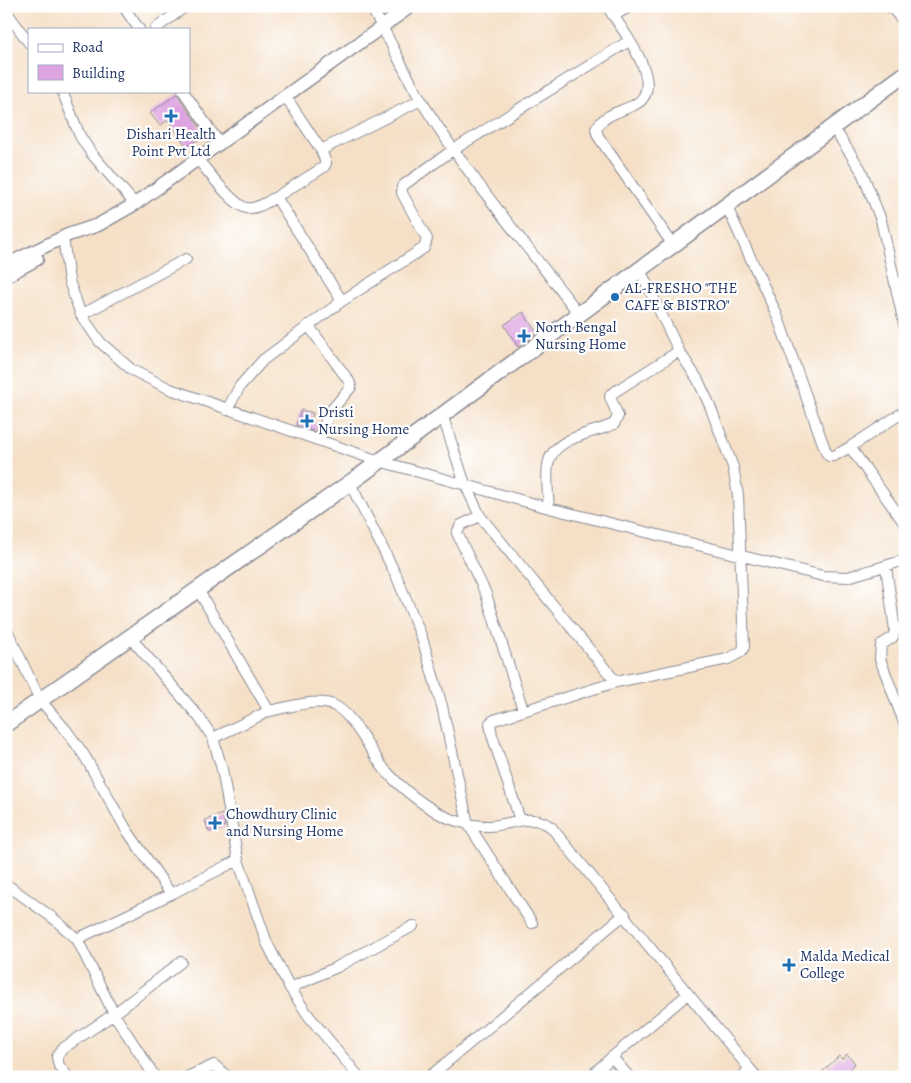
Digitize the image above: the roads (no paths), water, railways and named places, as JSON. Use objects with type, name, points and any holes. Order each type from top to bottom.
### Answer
[{"type":"main road","points":[[6,724],[350,482],[905,74]]},
{"type":"street","points":[[123,6],[138,28]]},
{"type":"street","points":[[156,28],[186,6]]},
{"type":"street","points":[[370,6],[383,26],[421,100],[453,150],[579,314]]},
{"type":"street","points":[[6,265],[68,234],[98,225],[134,204],[411,6]]},
{"type":"street","points":[[607,6],[646,73],[648,88],[642,100],[604,120],[596,129],[598,136],[674,244]]},
{"type":"street","points":[[613,16],[631,6]]},
{"type":"street","points":[[890,6],[905,23]]},
{"type":"street","points":[[6,11],[28,42]]},
{"type":"street","points":[[227,410],[240,386],[264,360],[308,325],[427,243],[424,233],[402,193],[402,187],[453,150],[629,41]]},
{"type":"street","points":[[62,92],[80,136],[90,153],[134,204]]},
{"type":"street","points":[[184,92],[220,144]]},
{"type":"street","points":[[198,160],[235,201],[246,208],[256,208],[324,167],[326,163],[321,150],[286,97]]},
{"type":"street","points":[[321,150],[421,100]]},
{"type":"street","points":[[833,127],[861,170],[881,220],[905,328]]},
{"type":"street","points":[[276,197],[342,301]]},
{"type":"street","points":[[726,205],[777,315],[829,456],[834,456],[850,447],[905,411]]},
{"type":"street","points":[[6,276],[64,244],[76,233]]},
{"type":"street","points":[[64,244],[69,281],[80,315],[100,342],[132,370],[170,388],[227,410],[379,461],[548,508],[656,536],[740,554],[836,578],[848,577],[905,560]]},
{"type":"street","points":[[80,315],[186,259]]},
{"type":"street","points":[[520,820],[490,728],[490,724],[494,720],[616,682],[728,659],[741,652],[744,647],[738,495],[733,467],[698,380],[679,350],[640,270]]},
{"type":"street","points":[[308,325],[349,381],[351,387],[329,412],[319,440]]},
{"type":"street","points":[[548,508],[548,465],[551,455],[567,441],[614,424],[618,416],[610,397],[611,394],[679,350]]},
{"type":"street","points":[[442,414],[464,484],[480,516],[616,682]]},
{"type":"street","points":[[850,447],[905,524]]},
{"type":"street","points":[[350,482],[396,575],[422,638],[442,706],[468,824],[532,923]]},
{"type":"street","points":[[480,516],[460,525],[457,528],[457,533],[489,602],[523,710]]},
{"type":"street","points":[[886,567],[895,630],[894,637],[880,645],[880,659],[905,725]]},
{"type":"street","points":[[197,588],[269,711]]},
{"type":"street","points":[[6,628],[40,700],[80,749],[126,828],[171,894]]},
{"type":"street","points":[[130,637],[200,717],[213,738],[222,769],[238,860],[267,943],[290,988],[308,1015],[359,1077]]},
{"type":"street","points":[[213,738],[269,711],[315,703],[333,705],[350,720],[385,769],[412,797],[440,814],[468,824],[490,826],[520,820],[542,821],[551,827],[625,914],[757,1077]]},
{"type":"street","points":[[77,939],[238,860]]},
{"type":"street","points":[[6,884],[54,918],[77,939],[114,1014],[155,1077]]},
{"type":"street","points":[[430,1077],[625,914]]},
{"type":"street","points":[[290,988],[337,967],[413,926]]},
{"type":"street","points":[[68,1077],[59,1066],[57,1057],[62,1049],[114,1014],[181,962]]},
{"type":"street","points":[[590,1077],[688,994]]},
{"type":"street","points":[[612,1057],[629,1077]]},
{"type":"street","points":[[187,1077],[214,1065],[228,1077]]},
{"type":"street","points":[[743,1077],[749,1068]]},
{"type":"place","name":"Dishari Health Point Pvt Ltd","points":[[171,116]]},
{"type":"place","name":"AL-FRESHO \"THE CAFE & BISTRO\"","points":[[615,297]]},
{"type":"place","name":"North Bengal Nursing Home","points":[[524,336]]},
{"type":"place","name":"Dristi Nursing Home","points":[[307,421]]},
{"type":"place","name":"Chowdhury Clinic and Nursing Home","points":[[215,823]]},
{"type":"place","name":"Malda Medical College","points":[[789,965]]}]
